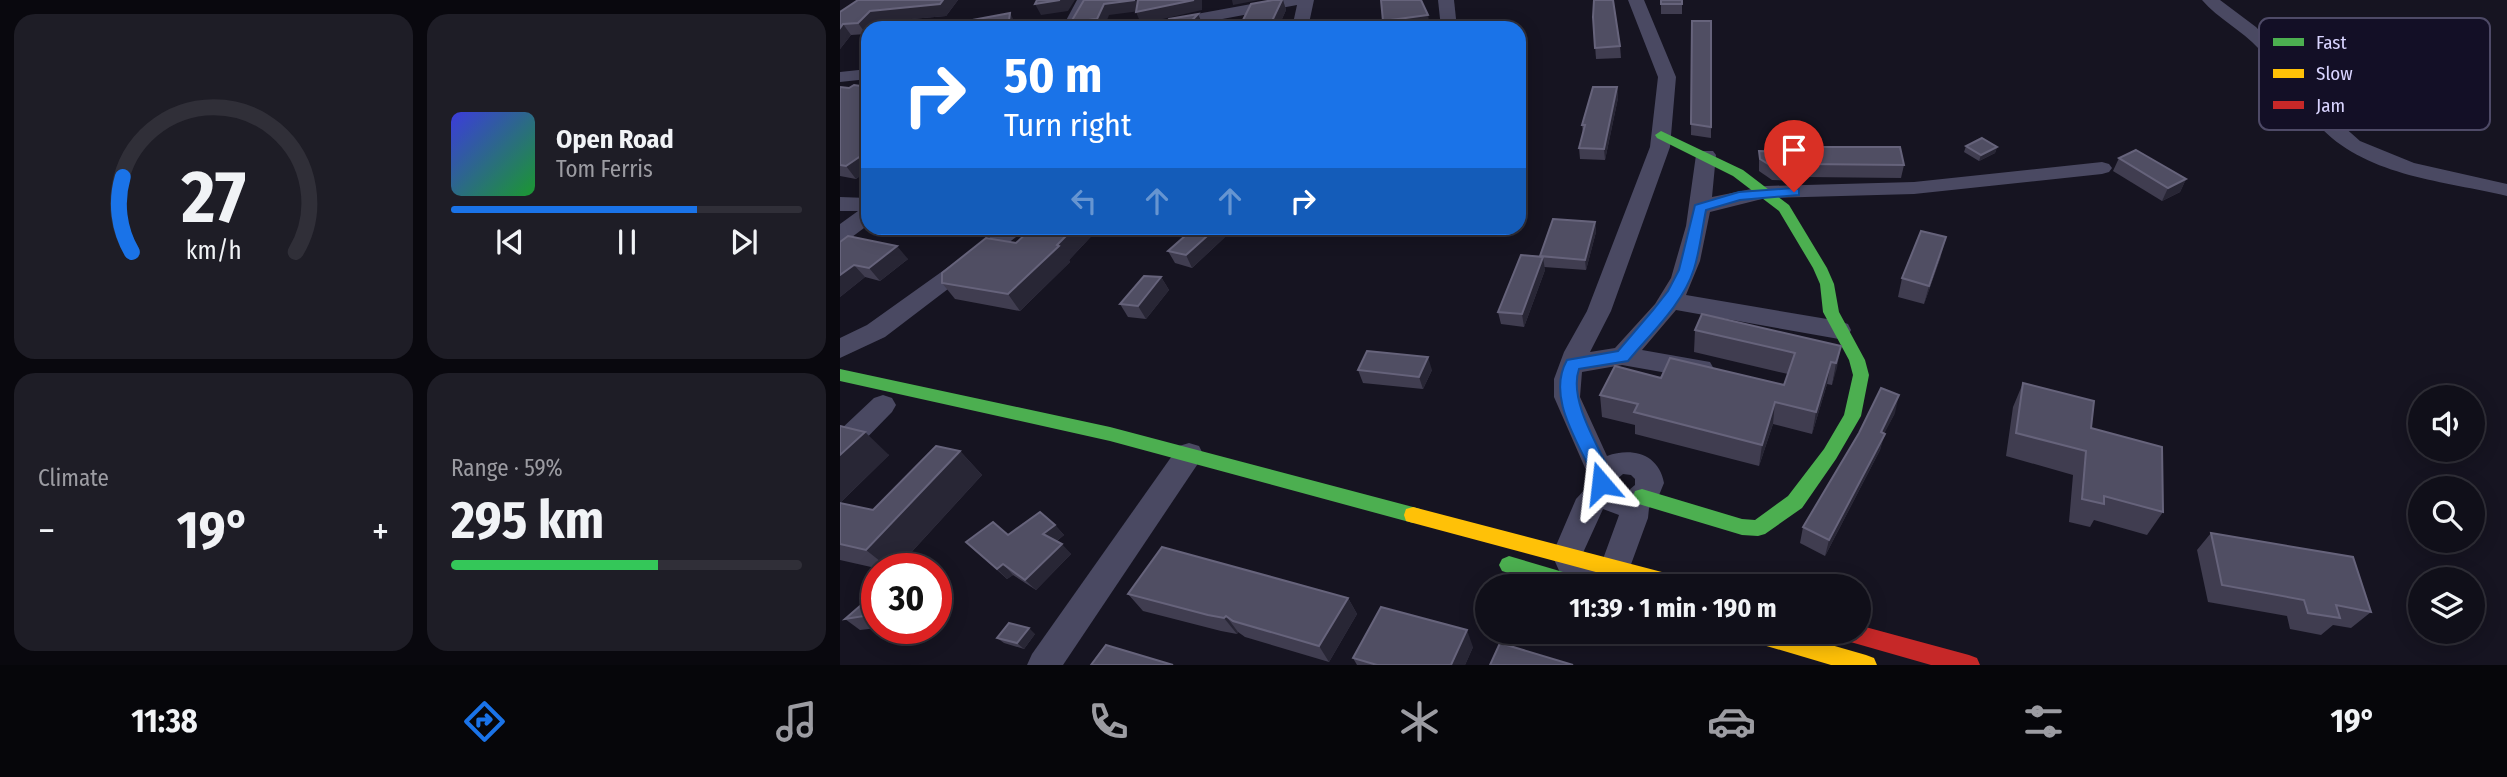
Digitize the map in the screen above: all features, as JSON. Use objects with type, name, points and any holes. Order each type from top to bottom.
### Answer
[{"type":"main road","points":[[1639,499],[1710,520],[1758,528],[1769,522],[1795,502],[1830,454],[1852,416],[1860,390],[1861,375],[1857,360],[1831,312],[1820,268],[1784,208],[1766,192],[1706,155],[1661,135]]},
{"type":"main road","points":[[840,375],[1110,434],[1179,469],[1567,555],[1637,574]]},
{"type":"main road","points":[[1493,561],[1539,574]]},
{"type":"main road","points":[[1871,638],[1969,665]]},
{"type":"main road","points":[[1794,644],[1867,665]]},
{"type":"street","points":[[1074,21],[1085,0]]},
{"type":"street","points":[[1185,21],[1300,0]]},
{"type":"street","points":[[1302,21],[1306,0]]},
{"type":"street","points":[[1446,0],[1448,21]]},
{"type":"street","points":[[1636,0],[1667,77],[1660,147],[1599,311],[1572,364],[1567,379],[1567,397],[1605,495],[1619,503],[1639,499]]},
{"type":"street","points":[[2210,0],[2259,40]]},
{"type":"street","points":[[840,77],[861,76]]},
{"type":"street","points":[[2338,130],[2353,145],[2400,165],[2507,190]]},
{"type":"street","points":[[1622,356],[1669,300],[1686,270],[1699,208],[1706,155]]},
{"type":"street","points":[[1699,208],[1739,196],[1766,192],[1914,188],[2102,168]]},
{"type":"street","points":[[840,204],[861,205]]},
{"type":"street","points":[[840,235],[861,219]]},
{"type":"street","points":[[840,349],[876,331],[1007,235]]},
{"type":"street","points":[[1669,300],[1839,330]]},
{"type":"street","points":[[1572,364],[1622,356],[1657,360],[1719,373]]},
{"type":"street","points":[[840,447],[882,405]]},
{"type":"street","points":[[1576,574],[1567,555],[1586,508],[1613,466],[1636,463],[1648,472],[1650,485],[1639,499],[1615,568],[1604,574]]},
{"type":"street","points":[[1044,665],[1179,469]]},
{"type":"building","points":[[858,0],[943,0],[940,4],[870,11],[858,23],[843,24],[840,28],[840,12]]},
{"type":"building","points":[[1037,0],[1060,0],[1035,4]]},
{"type":"building","points":[[1084,0],[1135,0],[1104,4],[1097,19],[1072,21]]},
{"type":"building","points":[[1138,0],[1194,0],[1136,12]]},
{"type":"building","points":[[1282,0],[1272,21],[1242,21],[1251,4]]},
{"type":"building","points":[[1381,0],[1421,0],[1428,15],[1383,21]]},
{"type":"building","points":[[1594,0],[1613,0],[1620,46],[1595,48]]},
{"type":"building","points":[[1661,0],[1682,0],[1682,4],[1661,4]]},
{"type":"building","points":[[1010,13],[1009,21],[967,21]]},
{"type":"building","points":[[1198,14],[1192,21],[1167,21]]},
{"type":"building","points":[[1692,21],[1711,21],[1711,127],[1691,124]]},
{"type":"building","points":[[854,85],[861,86],[861,156],[846,166],[840,165],[840,87],[849,88]]},
{"type":"building","points":[[1593,87],[1617,87],[1604,149],[1579,148],[1585,125],[1582,125]]},
{"type":"building","points":[[1982,138],[1997,147],[1981,155],[1966,146]]},
{"type":"building","points":[[1806,147],[1900,147],[1904,165],[1807,164]]},
{"type":"building","points":[[2136,150],[2186,179],[2168,188],[2119,158]]},
{"type":"building","points":[[1759,151],[1797,152],[1798,168],[1773,167],[1760,159]]},
{"type":"building","points":[[1553,219],[1595,222],[1585,260],[1540,256]]},
{"type":"building","points":[[1921,231],[1946,237],[1929,286],[1902,278]]},
{"type":"building","points":[[1025,235],[1067,235],[1057,245],[1059,246],[1008,294],[942,283],[942,273],[986,238],[1016,243]]},
{"type":"building","points":[[1186,235],[1208,235],[1186,255],[1168,251]]},
{"type":"building","points":[[848,236],[897,246],[869,268],[854,265],[840,275],[840,242]]},
{"type":"building","points":[[1521,255],[1543,257],[1522,314],[1498,312]]},
{"type":"building","points":[[1144,276],[1161,277],[1138,306],[1120,304]]},
{"type":"building","points":[[1702,314],[1841,346],[1836,363],[1831,362],[1816,412],[1775,402],[1762,445],[1634,412],[1638,404],[1600,395],[1615,366],[1661,378],[1670,358],[1784,385],[1795,353],[1695,330]]},
{"type":"building","points":[[1367,351],[1428,357],[1419,377],[1358,370]]},
{"type":"building","points":[[2023,383],[2094,401],[2091,428],[2162,447],[2163,512],[2104,496],[2104,504],[2082,499],[2086,451],[2016,433]]},
{"type":"building","points":[[1881,388],[1899,395],[1881,432],[1885,434],[1829,540],[1803,527],[1859,433]]},
{"type":"building","points":[[840,426],[865,432],[840,455]]},
{"type":"building","points":[[936,446],[960,451],[866,550],[840,544],[840,503],[873,510]]},
{"type":"building","points":[[1040,512],[1055,525],[1043,534],[1062,544],[1025,580],[1003,564],[997,569],[966,542],[993,522],[1008,535]]},
{"type":"building","points":[[2211,533],[2353,557],[2371,612],[2336,605],[2340,618],[2308,613],[2304,600],[2222,585]]},
{"type":"building","points":[[1162,547],[1348,598],[1319,646],[1233,621],[1226,616],[1224,618],[1208,615],[1128,594]]},
{"type":"building","points":[[861,605],[861,616],[845,619]]},
{"type":"building","points":[[1381,607],[1467,630],[1451,665],[1377,665],[1353,658]]},
{"type":"building","points":[[1009,623],[1029,628],[1017,643],[997,638]]},
{"type":"building","points":[[1500,644],[1503,644],[1573,665],[1490,665]]},
{"type":"building","points":[[1106,645],[1173,665],[1091,665]]},
{"type":"traffic: fast","points":[[1642,497],[1742,527],[1758,528],[1795,502],[1830,454],[1852,416],[1861,375],[1857,360],[1831,312],[1827,284],[1820,268],[1784,208],[1738,173],[1661,135]]},
{"type":"traffic: fast","points":[[840,375],[1110,434],[1413,515]]},
{"type":"traffic: fast","points":[[1509,565],[1539,574]]},
{"type":"traffic: slow","points":[[1413,515],[1636,574]]},
{"type":"traffic: slow","points":[[1794,644],[1866,665]]},
{"type":"traffic: jam","points":[[1871,638],[1969,665]]},
{"type":"route","points":[[1601,483],[1602,476],[1567,397],[1567,379],[1572,364],[1622,356],[1659,314],[1675,293],[1686,270],[1699,208],[1739,196],[1794,192]]}]
